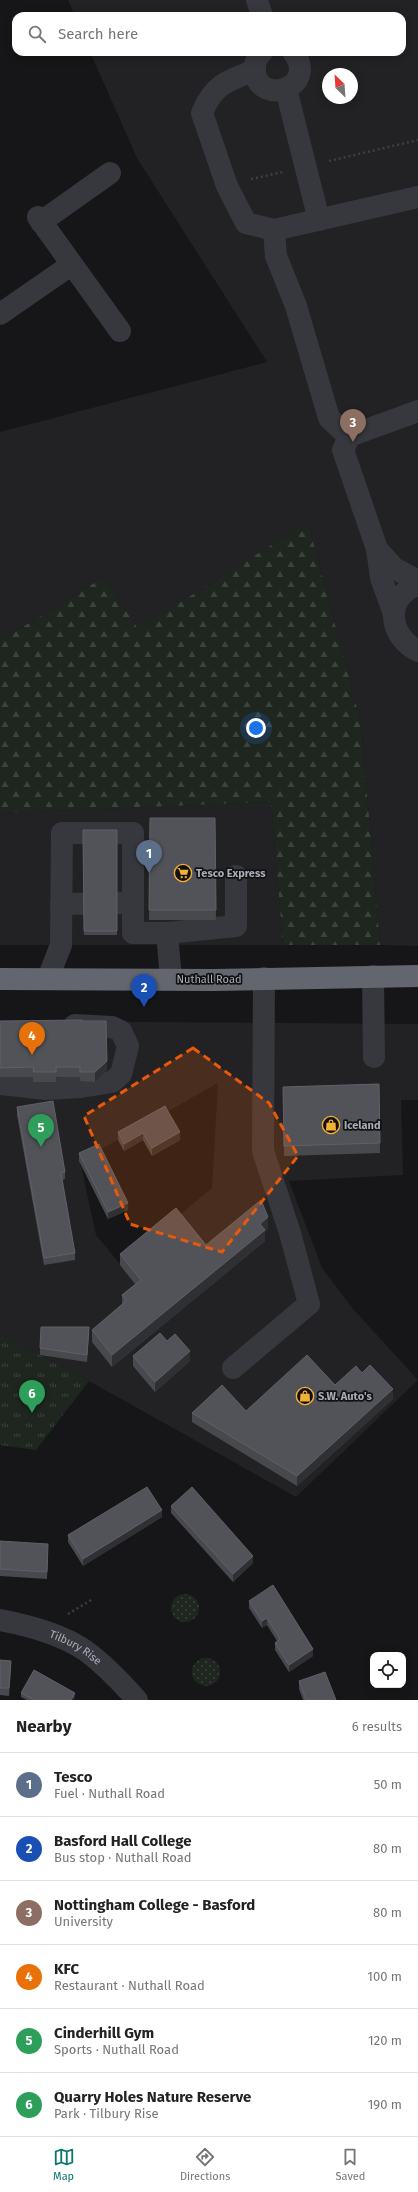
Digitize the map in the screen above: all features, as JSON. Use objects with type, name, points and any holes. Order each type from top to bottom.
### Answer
[{"type":"highway","name":"Nuthall Road","points":[[0,979],[171,979],[418,976]]},
{"type":"street","points":[[256,0],[260,12]]},
{"type":"street","points":[[296,56],[300,72],[297,80],[286,89],[271,90],[264,87],[259,82],[258,61],[223,82],[209,96],[202,113],[227,186],[246,223],[274,230],[418,197]]},
{"type":"street","points":[[286,89],[319,220]]},
{"type":"street","points":[[110,173],[40,220],[120,331]]},
{"type":"street","points":[[274,230],[276,256],[296,306],[329,418],[349,437]]},
{"type":"street","points":[[0,314],[71,265]]},
{"type":"street","points":[[418,411],[349,437],[343,450],[344,458],[377,549],[381,578],[394,614],[395,626],[400,637],[408,646],[418,651]]},
{"type":"street","points":[[377,549],[394,568],[418,581]]},
{"type":"street","points":[[394,614],[397,603],[404,594],[418,585]]},
{"type":"street","points":[[48,978],[61,945],[62,833],[133,832],[133,933],[168,933],[236,926],[236,876]]},
{"type":"street","points":[[61,904],[133,903]]},
{"type":"street","points":[[168,933],[171,979]]},
{"type":"street","points":[[373,976],[374,1057]]},
{"type":"street","points":[[233,1368],[309,1304],[290,1233],[263,1151],[264,978]]},
{"type":"street","points":[[0,1084],[46,1089],[81,1087],[112,1082],[121,1074],[128,1046],[122,1031],[112,1026],[54,1025]]},
{"type":"street","name":"Tilbury Rise","points":[[0,1620],[32,1626],[85,1651],[119,1680],[137,1700]]},
{"type":"highlighted area","points":[[193,1048],[269,1103],[298,1156],[222,1252],[130,1224],[84,1116]]},
{"type":"shaded area","points":[[68,0],[418,0],[418,946],[380,945],[361,723],[308,522],[138,630],[104,577],[0,641],[0,432],[267,362],[137,158],[92,56],[406,56],[406,12],[73,12]]},
{"type":"shaded area","points":[[271,802],[283,945],[0,945],[0,813]]},
{"type":"shaded area","points":[[0,1021],[418,1024],[418,1100],[401,1100],[403,1175],[289,1181],[322,1268],[354,1310],[418,1380],[296,1497],[89,1381],[0,1334]],"holes":[[[218,1083],[212,1188],[120,1264],[96,1235],[80,1161]]]},
{"type":"green space","points":[[308,522],[361,723],[380,945],[283,945],[271,802],[0,813],[0,641],[104,577],[138,629]]},
{"type":"green space","points":[[0,1334],[89,1381],[36,1450],[0,1445]]},
{"type":"green space","points":[[185,1594],[191,1595],[195,1598],[198,1602],[198,1614],[195,1618],[191,1621],[185,1622],[179,1621],[175,1618],[172,1614],[171,1608],[172,1602],[175,1598],[179,1595]]},
{"type":"green space","points":[[206,1658],[212,1659],[216,1662],[219,1666],[219,1678],[216,1682],[212,1685],[206,1686],[200,1685],[196,1682],[193,1678],[192,1672],[193,1666],[196,1662],[200,1659]]},
{"type":"building","name":"Tesco Express","points":[[150,818],[215,818],[216,910],[149,910]]},
{"type":"building","points":[[83,830],[117,830],[117,931],[84,931]]},
{"type":"building","points":[[0,1021],[106,1021],[107,1061],[95,1072],[80,1072],[80,1067],[56,1067],[56,1072],[33,1072],[34,1067],[0,1068]]},
{"type":"building","name":"Iceland","points":[[379,1084],[380,1143],[284,1146],[283,1087]]},
{"type":"building","points":[[53,1101],[65,1172],[61,1173],[75,1253],[44,1258],[17,1107]]},
{"type":"building","points":[[165,1106],[180,1132],[152,1148],[143,1133],[124,1144],[118,1132]]},
{"type":"building","points":[[99,1144],[128,1203],[108,1212],[79,1153]]},
{"type":"building","points":[[261,1200],[268,1217],[260,1224],[265,1230],[112,1355],[92,1330],[126,1301],[122,1295],[141,1280],[120,1254],[176,1208],[206,1245]]},
{"type":"building","points":[[41,1327],[89,1327],[87,1355],[40,1348]]},
{"type":"building","points":[[160,1333],[167,1341],[175,1334],[190,1351],[155,1382],[133,1356]]},
{"type":"building","points":[[307,1355],[335,1385],[356,1366],[362,1373],[370,1365],[393,1389],[297,1476],[192,1413],[222,1385],[246,1411]]},
{"type":"building","points":[[147,1487],[162,1510],[83,1559],[68,1535]]},
{"type":"building","points":[[192,1487],[253,1556],[233,1574],[171,1506]]},
{"type":"building","points":[[0,1541],[48,1544],[47,1572],[0,1569]]},
{"type":"building","points":[[273,1585],[313,1649],[289,1665],[275,1643],[280,1639],[267,1618],[262,1621],[249,1601]]},
{"type":"building","points":[[0,1660],[11,1661],[9,1688],[0,1688]]},
{"type":"building","points":[[34,1670],[75,1693],[71,1700],[34,1700],[21,1693]]},
{"type":"building","points":[[325,1672],[336,1700],[306,1700],[299,1681]]},
{"type":"place","name":"Nottingham College - Basford","points":[[353,442]]},
{"type":"place","name":"Tesco","points":[[149,873]]},
{"type":"place","name":"Tesco Express","points":[[183,873]]},
{"type":"place","name":"Basford Hall College","points":[[144,1007]]},
{"type":"place","name":"KFC","points":[[32,1055]]},
{"type":"place","name":"Iceland","points":[[331,1125]]},
{"type":"place","name":"Cinderhill Gym","points":[[41,1147]]},
{"type":"place","name":"S.W. Auto's","points":[[305,1396]]},
{"type":"place","name":"Quarry Holes Nature Reserve","points":[[32,1413]]}]
